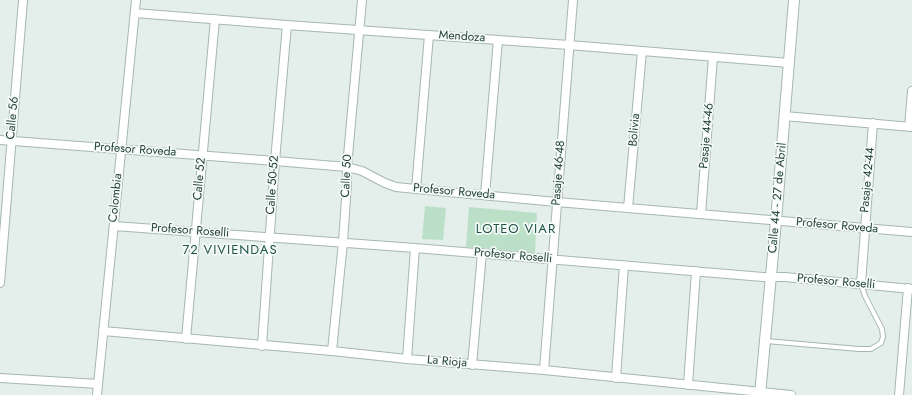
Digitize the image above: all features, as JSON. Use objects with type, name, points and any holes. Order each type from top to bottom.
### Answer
[{"type":"street","name":"Calle 56","points":[[0,283],[23,0]]},
{"type":"street","name":"Colombia","points":[[97,395],[136,0]]},
{"type":"street","name":"Calle 50","points":[[332,351],[343,242],[347,167],[362,0]]},
{"type":"street","name":"Pasaje 46-48","points":[[544,370],[573,0]]},
{"type":"street","name":"Calle 44 - 27 de Abril","points":[[760,394],[794,0]]},
{"type":"street","name":"Mendoza","points":[[135,13],[570,45],[789,64]]},
{"type":"street","name":"Calle 52","points":[[186,339],[214,19]]},
{"type":"street","name":"Calle 50-52","points":[[262,346],[275,161],[287,25]]},
{"type":"street","points":[[416,189],[429,35]]},
{"type":"street","points":[[485,195],[498,40]]},
{"type":"street","name":"Bolivia","points":[[628,208],[642,52]]},
{"type":"street","name":"Pasaje 44-46","points":[[700,214],[713,57]]},
{"type":"street","points":[[784,116],[911,127],[912,90]]},
{"type":"street","name":"Pasaje 42-44","points":[[861,284],[873,123]]},
{"type":"street","name":"Profesor Roveda","points":[[0,140],[347,167],[362,171],[385,183],[416,189],[912,232]]},
{"type":"street","name":"Profesor Roselli","points":[[114,226],[482,253],[763,277],[785,277],[910,289]]},
{"type":"street","points":[[407,359],[415,248]]},
{"type":"street","points":[[472,364],[482,253]]},
{"type":"street","points":[[616,378],[624,265]]},
{"type":"street","points":[[688,385],[696,271]]},
{"type":"street","points":[[899,395],[910,289]]},
{"type":"street","name":"La Rioja","points":[[103,331],[544,370],[760,394],[791,395]]},
{"type":"street","points":[[0,378],[98,384]]},
{"type":"lane","points":[[765,341],[871,349],[880,343],[882,329],[865,296],[861,284]]},
{"type":"green space","points":[[425,206],[446,208],[443,240],[422,239]]},
{"type":"green space","points":[[469,207],[537,213],[535,253],[466,247]]},
{"type":"district","name":"LOTEO VIAR","points":[[516,230]]},
{"type":"district","name":"72 VIVIENDAS","points":[[230,251]]}]
